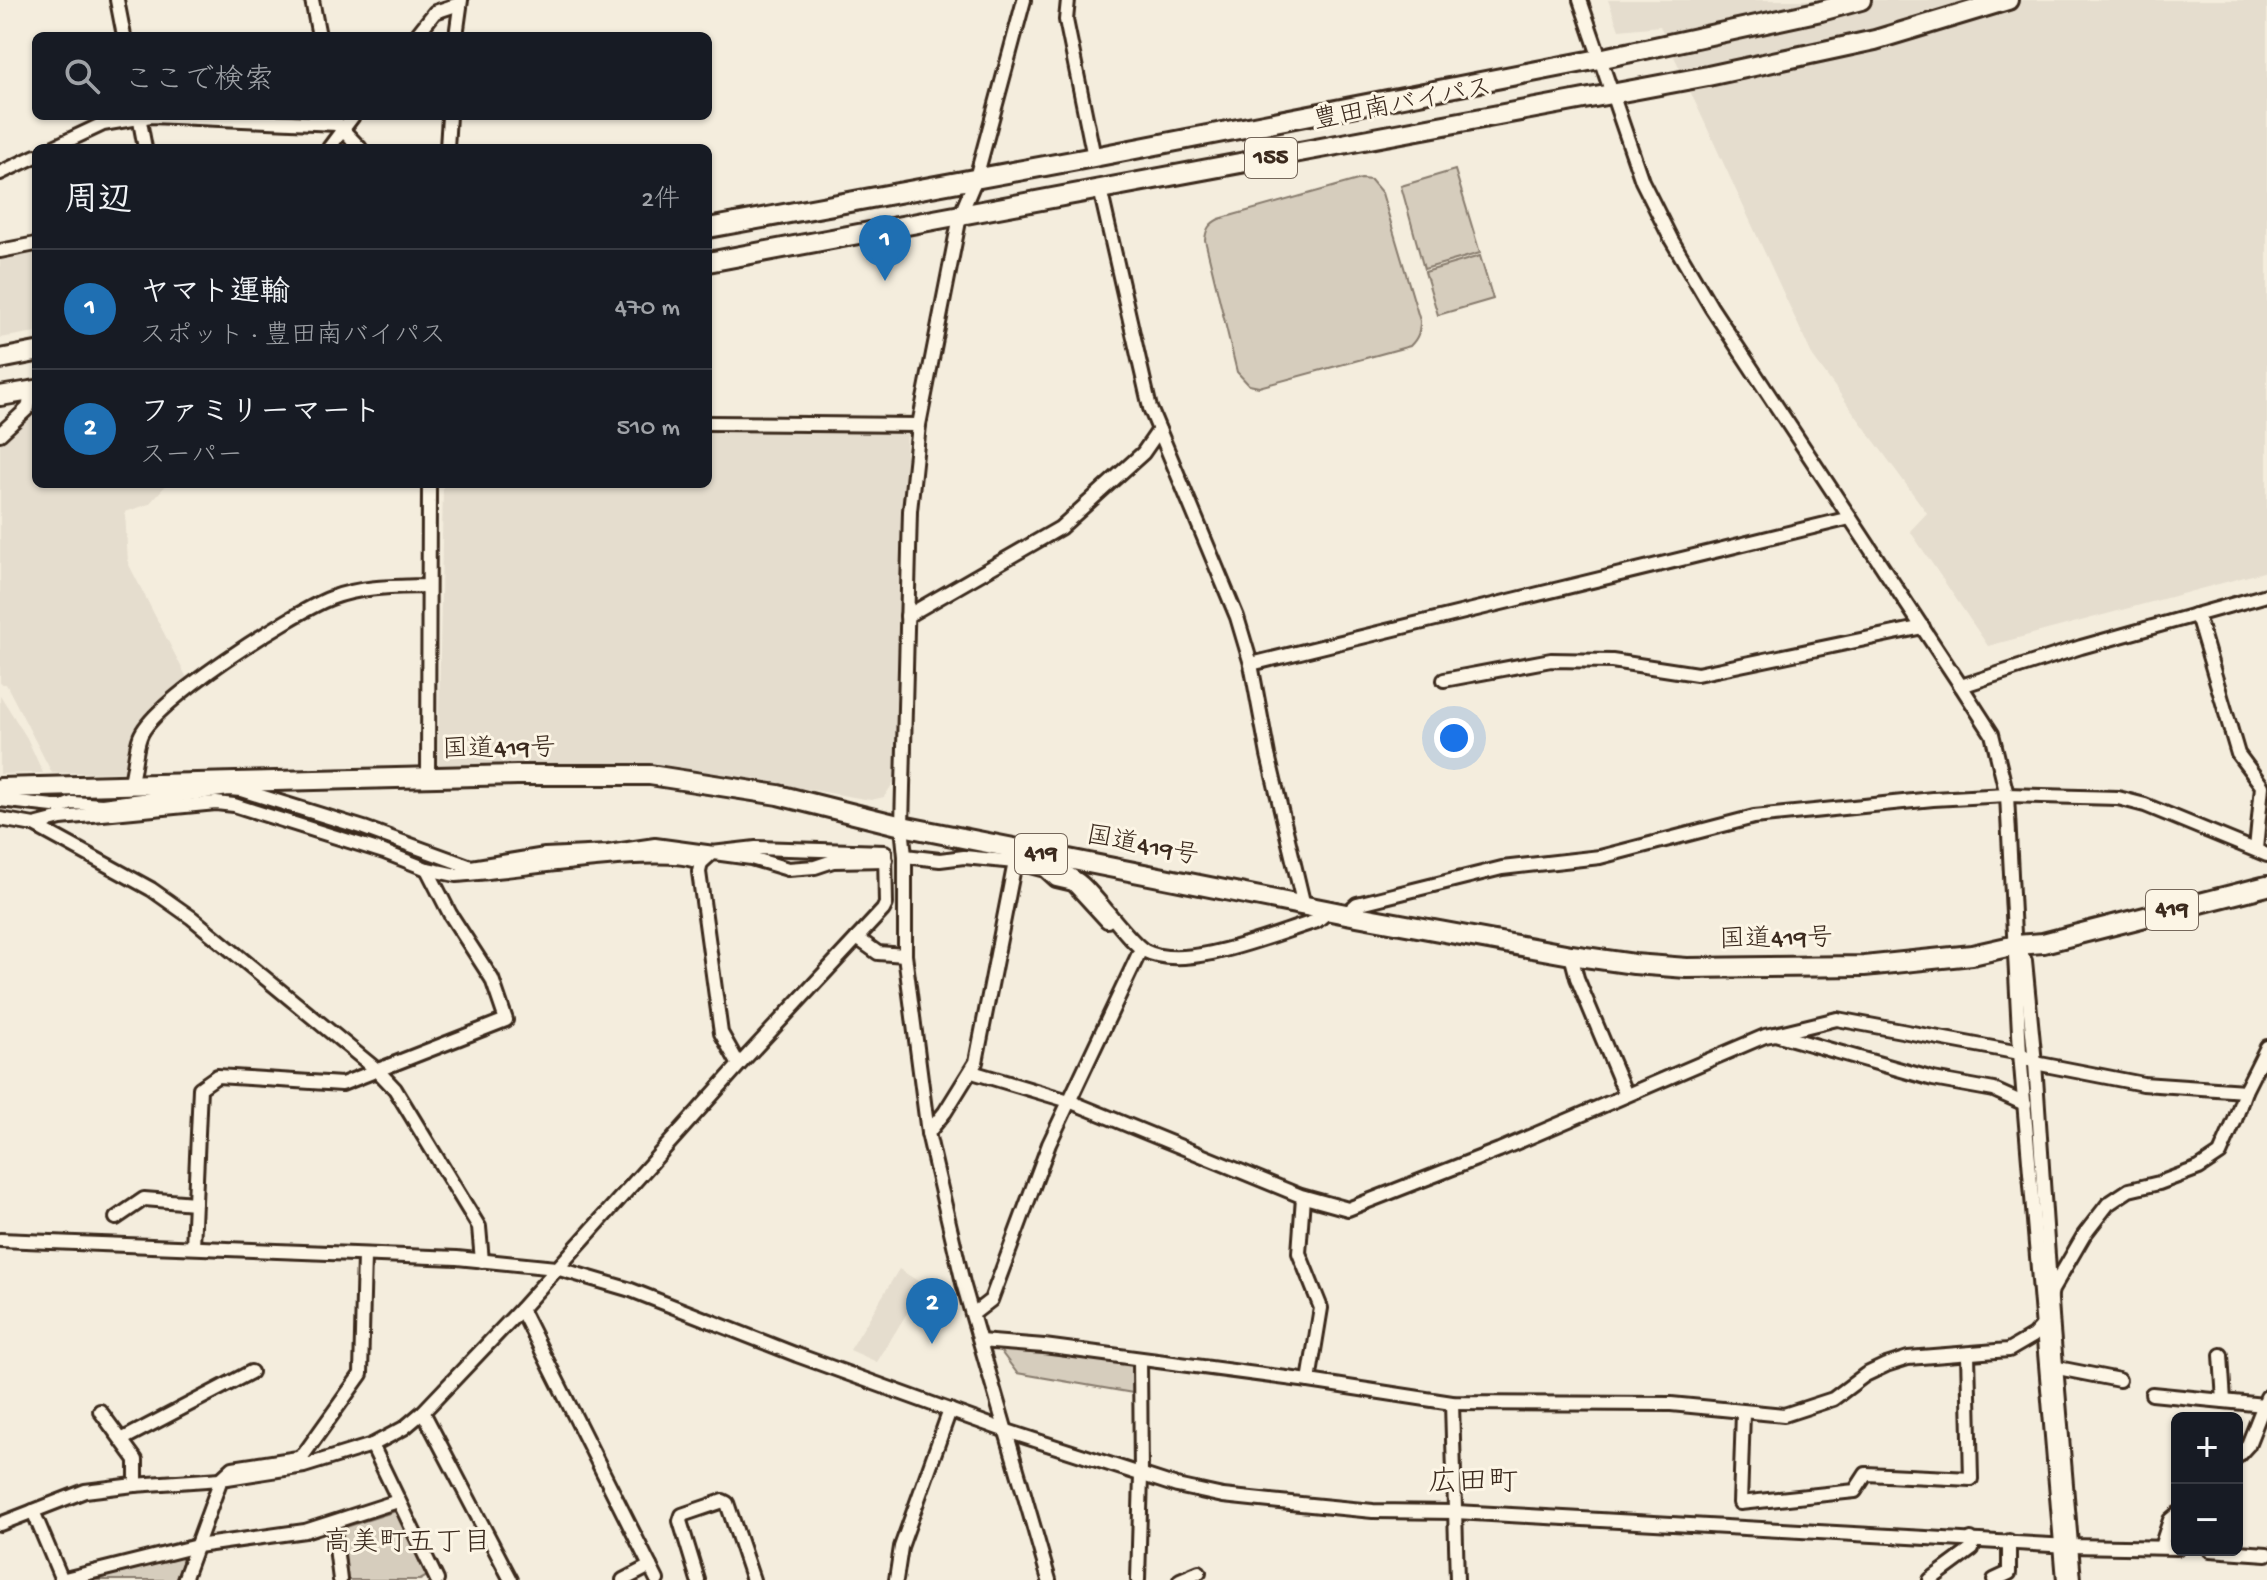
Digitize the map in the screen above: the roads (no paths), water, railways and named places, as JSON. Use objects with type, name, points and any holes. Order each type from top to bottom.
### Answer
[{"type":"highway","name":"豊田南バイパス","points":[[712,227],[1599,59],[1861,0]]},
{"type":"highway","name":"豊田南バイパス","points":[[712,261],[1833,50],[2008,0]]},
{"type":"highway","points":[[0,359],[32,353]]},
{"type":"highway","points":[[0,385],[32,389]]},
{"type":"highway","points":[[0,396],[32,390]]},
{"type":"highway","name":"国道419号","points":[[0,788],[650,775],[778,795],[1016,855],[1038,854],[1571,955],[1687,968],[1864,966],[1972,955],[2016,945],[2043,943],[2267,886]]},
{"type":"street","points":[[117,0],[123,32]]},
{"type":"street","points":[[312,0],[318,32]]},
{"type":"street","points":[[1024,0],[976,178],[960,216],[919,425],[910,511],[902,826],[905,955],[928,1133],[963,1283],[1049,1580]]},
{"type":"street","points":[[1068,0],[1066,20],[1094,157]]},
{"type":"street","points":[[1580,0],[1642,181],[1671,239],[1711,307],[1992,734],[2007,795],[2020,1053],[2043,1325],[2065,1545],[2074,1580]]},
{"type":"street","points":[[419,32],[435,12],[460,2],[456,32]]},
{"type":"street","points":[[60,144],[103,124],[124,120]]},
{"type":"street","points":[[140,120],[144,144]]},
{"type":"street","points":[[239,120],[338,123],[356,144]]},
{"type":"street","points":[[447,144],[449,120]]},
{"type":"street","points":[[330,144],[338,123]]},
{"type":"street","points":[[0,173],[32,158]]},
{"type":"street","points":[[1100,189],[1150,408],[1237,617],[1251,664],[1268,755],[1304,906]]},
{"type":"street","points":[[0,251],[32,245]]},
{"type":"street","points":[[0,434],[28,408],[32,397]]},
{"type":"street","points":[[712,423],[919,425]]},
{"type":"street","points":[[907,616],[1060,528],[1143,453],[1159,430]]},
{"type":"street","points":[[428,778],[429,488]]},
{"type":"street","points":[[1251,664],[1850,518]]},
{"type":"street","points":[[130,785],[140,736],[151,721],[183,692],[276,628],[308,608],[357,590],[427,586]]},
{"type":"street","points":[[1961,686],[2267,595]]},
{"type":"street","points":[[905,856],[940,860],[1016,855],[1045,870],[1056,880],[1073,884],[1139,953],[1161,957],[1198,956],[1317,921],[1357,904],[1502,868],[1600,857],[1754,817],[1933,799],[2007,795],[2118,798],[2145,805],[2262,852],[2262,786],[2238,754],[2199,622],[2194,615]]},
{"type":"street","points":[[1444,680],[1551,660],[1612,661],[1697,674],[1923,627]]},
{"type":"street","points":[[0,800],[62,807],[72,803],[102,805],[241,790],[364,828],[471,867],[545,855],[608,852],[655,845],[751,858],[788,869],[833,861],[886,860]]},
{"type":"street","points":[[34,825],[61,818],[216,803],[234,805],[384,852],[427,869],[456,875],[654,856],[694,859],[701,863]]},
{"type":"street","points":[[0,819],[34,825],[151,889],[192,918],[377,1070],[395,1089],[479,1227],[482,1261]]},
{"type":"street","points":[[0,1524],[85,1491],[221,1479],[304,1466],[372,1445],[396,1433],[423,1412],[521,1309],[886,904],[885,852],[756,848],[712,853],[701,863],[699,872],[721,1033],[739,1065]]},
{"type":"street","points":[[1038,854],[1057,869],[1079,880],[1139,953]]},
{"type":"street","points":[[928,1133],[972,1072],[1016,855]]},
{"type":"street","points":[[193,1247],[200,1088],[217,1076],[342,1084],[506,1020],[492,979],[450,914],[427,869]]},
{"type":"street","points":[[857,938],[878,953],[905,955]]},
{"type":"street","points":[[2016,945],[2025,961],[2035,1063],[2058,1368],[2064,1580]]},
{"type":"street","points":[[973,1314],[991,1300],[1049,1144],[1139,953]]},
{"type":"street","points":[[1571,955],[1577,978],[1626,1095]]},
{"type":"street","points":[[972,1072],[1069,1101],[1303,1197],[1348,1209],[1765,1036],[1837,1019],[2020,1053],[2035,1063],[2143,1084],[2245,1091]]},
{"type":"street","points":[[1775,1034],[1933,1079],[1994,1090],[2025,1104]]},
{"type":"street","points":[[980,1341],[1309,1381],[1452,1403],[1671,1404],[1784,1415],[1833,1399],[1865,1375],[1886,1365],[1908,1358],[2009,1350],[2038,1332],[2043,1325],[2052,1290],[2084,1235],[2108,1204],[2129,1190],[2199,1168],[2220,1154],[2245,1091],[2267,1047]]},
{"type":"street","points":[[1303,1197],[1299,1253],[1321,1308],[1309,1381]]},
{"type":"street","points":[[116,1218],[144,1199],[195,1203]]},
{"type":"street","points":[[0,1240],[482,1261],[556,1268],[631,1290],[797,1355],[1004,1430],[1141,1476],[1223,1496],[1373,1511],[1456,1512],[2065,1545],[2171,1548]]},
{"type":"street","points":[[184,1580],[221,1479],[233,1468],[298,1458],[304,1454],[361,1374],[364,1256]]},
{"type":"street","points":[[521,1309],[657,1580]]},
{"type":"street","points":[[1743,1413],[1740,1503],[1848,1493],[1855,1491],[1866,1474],[1971,1479],[1968,1354]]},
{"type":"street","points":[[2221,1355],[2224,1401]]},
{"type":"street","points":[[1140,1359],[1138,1580],[1148,1580]]},
{"type":"street","points":[[2058,1368],[2119,1380]]},
{"type":"street","points":[[123,1439],[251,1372]]},
{"type":"street","points":[[2152,1394],[2224,1401],[2266,1401],[2243,1450]]},
{"type":"street","points":[[1452,1403],[1457,1580]]},
{"type":"street","points":[[896,1580],[901,1547],[950,1410]]},
{"type":"street","points":[[100,1411],[136,1460],[136,1485]]},
{"type":"street","points":[[423,1412],[511,1580]]},
{"type":"street","points":[[372,1445],[437,1580]]},
{"type":"street","points":[[33,1511],[62,1580],[197,1546],[305,1531],[398,1501]]},
{"type":"street","points":[[698,1580],[680,1521],[682,1515],[723,1501],[727,1503],[753,1580]]},
{"type":"street","points":[[2161,1547],[2171,1519]]},
{"type":"street","points":[[333,1523],[340,1580]]},
{"type":"street","points":[[1930,1580],[1972,1549],[1971,1539]]},
{"type":"street","points":[[1994,1580],[2009,1573],[2009,1541]]},
{"type":"street","points":[[2243,1552],[2267,1554]]},
{"type":"street","points":[[623,1580],[650,1566]]},
{"type":"street","points":[[1180,1580],[1199,1572]]},
{"type":"place","name":"ヤマト運輸","points":[[885,281]]},
{"type":"place","name":"ファミリーマート","points":[[932,1344]]},
{"type":"district","name":"広田町","points":[[1473,1484]]},
{"type":"district","name":"高美町五丁目","points":[[407,1544]]}]
